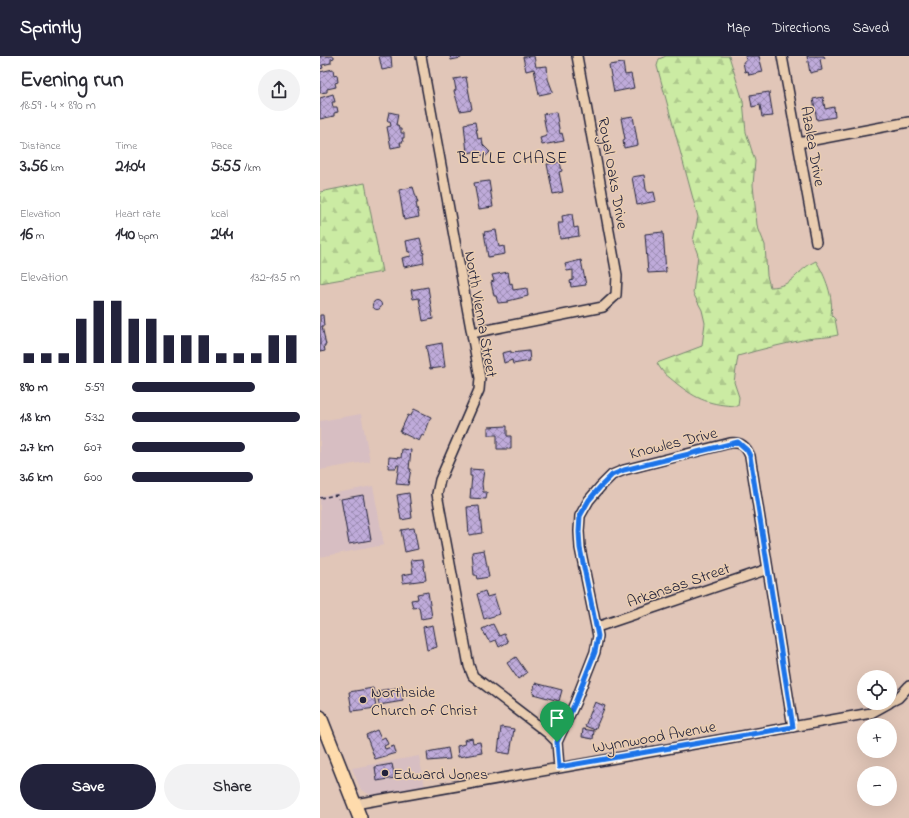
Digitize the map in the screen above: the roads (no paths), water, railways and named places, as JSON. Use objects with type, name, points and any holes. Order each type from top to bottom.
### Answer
[{"type":"highway","points":[[320,717],[360,818]]},
{"type":"street","name":"North Vienna Street","points":[[421,56],[467,316],[479,369],[479,390],[440,480],[437,494],[469,666],[473,676],[549,734],[557,742]]},
{"type":"street","name":"Royal Oaks Drive","points":[[472,333],[603,307],[616,295],[617,275],[577,56]]},
{"type":"street","name":"Azalea Drive","points":[[782,56],[816,242]]},
{"type":"street","points":[[798,143],[909,122]]},
{"type":"street","name":"Knowles Drive","points":[[559,767],[557,742],[575,703],[595,652],[598,636],[580,548],[580,516],[589,500],[612,475],[624,470],[730,443],[738,442],[747,450],[750,456],[793,727]]},
{"type":"street","name":"Arkansas Street","points":[[597,627],[768,569]]},
{"type":"street","name":"Wynnwood Avenue","points":[[897,699],[909,686]]},
{"type":"street","name":"Wynnwood Avenue","points":[[355,804],[871,713],[876,710]]},
{"type":"place","name":"Northside Church of Christ","points":[[363,700]]},
{"type":"place","name":"Edward Jones","points":[[385,773]]},
{"type":"district","name":"BELLE CHASE","points":[[513,157]]}]
